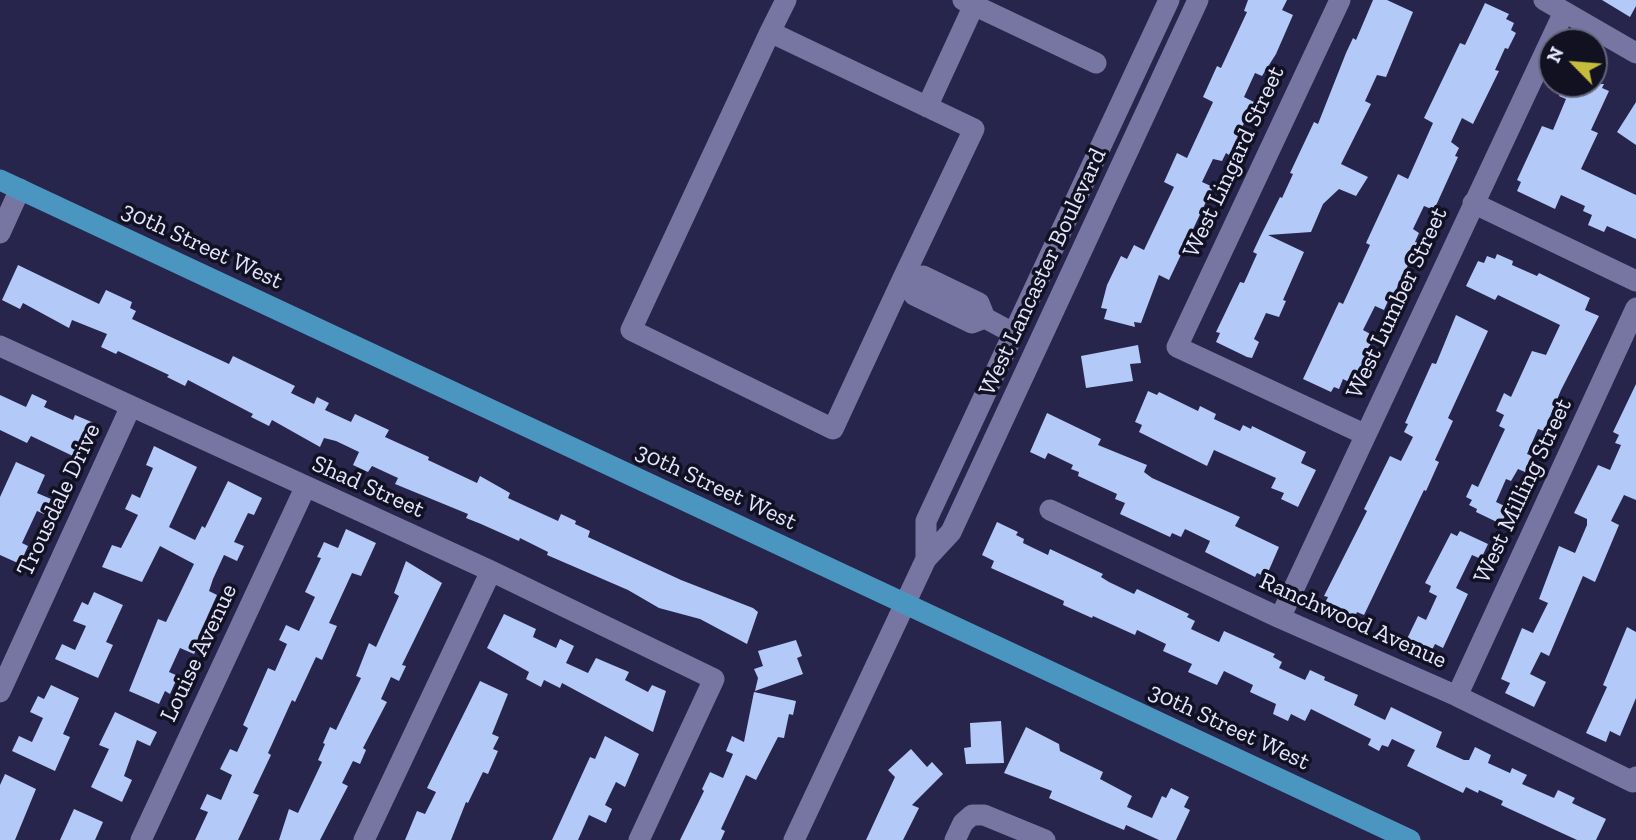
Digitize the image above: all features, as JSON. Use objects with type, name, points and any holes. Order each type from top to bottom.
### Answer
[{"type":"main road","name":"30th Street West","points":[[0,180],[1410,840]]},
{"type":"street","points":[[770,32],[974,129],[908,279],[833,429],[631,330],[770,32],[786,0]]},
{"type":"street","name":"West Lancaster Boulevard","points":[[926,559],[926,520],[1169,0]]},
{"type":"street","name":"West Lancaster Boulevard","points":[[794,840],[926,559],[951,532],[1198,0]]},
{"type":"street","name":"West Lingard Street","points":[[1340,0],[1177,347],[1364,434]]},
{"type":"street","points":[[1544,0],[1636,53]]},
{"type":"street","points":[[927,107],[968,2],[1096,63]]},
{"type":"street","name":"West Lumber Street","points":[[1280,618],[1564,12]]},
{"type":"street","points":[[0,233],[20,189]]},
{"type":"street","points":[[1473,203],[1636,281]]},
{"type":"street","points":[[908,279],[923,276],[979,303],[985,318],[1013,333]]},
{"type":"street","name":"West Milling Street","points":[[1457,696],[1636,308]]},
{"type":"street","name":"Shad Street","points":[[0,346],[491,571],[714,679],[639,840]]},
{"type":"street","name":"Trousdale Drive","points":[[0,692],[131,406]]},
{"type":"street","name":"Louise Avenue","points":[[141,840],[305,488]]},
{"type":"street","name":"Ranchwood Avenue","points":[[1050,510],[1635,779]]},
{"type":"street","points":[[364,840],[491,571]]},
{"type":"street","points":[[955,840],[963,822],[972,815],[984,815],[1045,840]]},
{"type":"building","points":[[1248,0],[1287,0],[1282,10],[1293,15],[1276,54],[1262,76],[1255,73],[1244,97],[1254,102],[1229,155],[1226,153],[1222,161],[1213,159],[1202,182],[1213,187],[1169,280],[1159,275],[1141,323],[1134,322],[1135,327],[1104,319],[1107,309],[1101,308],[1107,285],[1121,256],[1127,259],[1134,245],[1144,250],[1174,187],[1164,182],[1177,153],[1187,158],[1213,102],[1203,97],[1217,66],[1221,68],[1247,12],[1244,11]]},
{"type":"building","points":[[1373,0],[1387,0],[1413,12],[1386,77],[1377,75],[1365,101],[1371,104],[1341,164],[1368,177],[1356,196],[1339,189],[1323,204],[1311,232],[1268,235],[1304,252],[1283,300],[1286,301],[1279,317],[1266,313],[1254,339],[1259,342],[1252,358],[1247,357],[1216,342],[1220,333],[1216,332],[1240,282],[1244,283],[1257,254],[1253,252],[1280,197],[1282,198],[1293,174],[1290,173],[1314,122],[1318,124],[1346,53],[1353,38],[1356,40]]},
{"type":"building","points":[[1602,0],[1636,0],[1636,6],[1630,17]]},
{"type":"building","points":[[1485,3],[1509,14],[1506,19],[1514,23],[1511,30],[1516,33],[1508,49],[1505,48],[1495,70],[1499,71],[1473,124],[1462,118],[1451,142],[1459,148],[1455,156],[1458,157],[1434,210],[1424,206],[1413,229],[1419,233],[1415,242],[1419,243],[1390,302],[1388,301],[1384,310],[1375,306],[1363,330],[1374,336],[1353,384],[1343,379],[1339,389],[1334,387],[1331,392],[1303,379],[1339,302],[1343,304],[1370,245],[1366,243],[1398,174],[1408,179],[1433,123],[1424,118],[1460,43],[1465,45]]},
{"type":"building","points":[[1564,98],[1606,98],[1591,130],[1598,133],[1581,169],[1636,195],[1636,239],[1607,226],[1604,232],[1588,225],[1592,215],[1583,211],[1585,206],[1561,195],[1555,209],[1517,191],[1521,182],[1517,180],[1542,126],[1553,130],[1566,99]]},
{"type":"building","points":[[1636,102],[1636,145],[1617,132]]},
{"type":"building","points":[[1497,254],[1513,261],[1512,265],[1537,276],[1539,273],[1590,298],[1585,310],[1599,316],[1561,390],[1544,431],[1538,429],[1527,454],[1532,456],[1525,472],[1518,469],[1511,481],[1506,479],[1496,502],[1509,508],[1501,524],[1476,512],[1477,509],[1469,505],[1472,500],[1466,497],[1472,484],[1478,487],[1505,429],[1499,426],[1504,415],[1496,411],[1504,393],[1511,397],[1532,351],[1546,355],[1560,325],[1498,295],[1495,300],[1466,286],[1478,261],[1484,263],[1487,256],[1495,259]]},
{"type":"building","points":[[18,265],[99,304],[106,290],[132,302],[130,308],[136,311],[132,319],[229,364],[233,356],[295,386],[291,393],[314,404],[317,397],[329,403],[325,410],[351,422],[355,414],[389,430],[385,437],[429,457],[428,460],[477,483],[480,476],[510,493],[508,498],[558,521],[561,514],[576,521],[575,524],[590,531],[588,537],[681,580],[753,608],[758,612],[747,644],[700,619],[659,608],[628,590],[547,555],[548,552],[520,538],[519,541],[466,518],[468,514],[395,484],[398,478],[372,466],[368,472],[353,465],[359,452],[336,441],[324,438],[320,447],[272,420],[269,426],[251,417],[253,414],[188,380],[185,386],[167,377],[169,375],[118,351],[116,354],[101,347],[107,334],[72,320],[69,328],[23,303],[20,309],[2,300]]},
{"type":"building","points":[[1456,315],[1488,331],[1448,418],[1453,421],[1435,460],[1439,462],[1426,491],[1424,490],[1364,615],[1357,612],[1354,619],[1324,605],[1328,597],[1324,596],[1367,511],[1364,509],[1390,456],[1401,461],[1413,437],[1404,432],[1408,424],[1405,423],[1432,363],[1436,364]]},
{"type":"building","points":[[1138,345],[1141,363],[1130,364],[1133,381],[1086,388],[1081,356]]},
{"type":"building","points":[[1636,384],[1636,500],[1624,495],[1611,521],[1619,525],[1595,582],[1583,576],[1549,656],[1541,652],[1530,674],[1546,682],[1534,707],[1505,693],[1510,683],[1501,679],[1522,628],[1533,633],[1548,603],[1539,599],[1559,546],[1575,553],[1587,519],[1574,513],[1598,465],[1610,470],[1621,445],[1615,443],[1619,435],[1613,432]]},
{"type":"building","points":[[1148,391],[1157,395],[1159,392],[1198,411],[1200,406],[1216,414],[1214,419],[1240,431],[1243,425],[1251,429],[1252,426],[1306,452],[1301,463],[1316,470],[1298,507],[1281,499],[1284,493],[1271,488],[1276,478],[1214,450],[1207,466],[1139,432],[1142,425],[1135,422]]},
{"type":"building","points":[[32,394],[47,401],[44,407],[73,420],[75,415],[94,423],[77,458],[31,436],[27,443],[0,430],[0,395],[26,407]]},
{"type":"building","points":[[1047,413],[1101,439],[1098,445],[1147,465],[1144,472],[1152,478],[1240,517],[1235,526],[1279,547],[1266,577],[1257,573],[1255,577],[1205,552],[1210,541],[1185,529],[1181,537],[1172,533],[1170,537],[1120,514],[1125,503],[1115,499],[1117,494],[1078,476],[1079,472],[1071,469],[1073,465],[1048,453],[1045,459],[1030,452]]},
{"type":"building","points":[[154,446],[197,467],[169,527],[195,540],[202,526],[205,528],[228,481],[262,498],[254,515],[248,513],[234,542],[244,546],[237,561],[224,555],[213,579],[209,591],[217,595],[198,637],[201,639],[194,654],[180,648],[169,672],[178,676],[170,694],[165,691],[159,704],[129,691],[158,619],[166,622],[194,564],[160,546],[142,582],[102,567],[112,545],[121,548],[138,515],[125,509],[132,494],[140,498],[153,468],[146,465]]},
{"type":"building","points":[[16,462],[45,475],[37,493],[51,499],[44,514],[37,511],[22,543],[28,546],[20,564],[0,555],[0,497]]},
{"type":"building","points":[[997,522],[1018,532],[1016,535],[1024,539],[1023,543],[1048,555],[1050,549],[1103,574],[1101,577],[1134,594],[1137,589],[1189,614],[1187,617],[1195,621],[1191,629],[1219,642],[1224,631],[1275,654],[1273,657],[1282,662],[1279,668],[1305,680],[1310,670],[1325,677],[1324,680],[1358,695],[1354,705],[1385,720],[1391,707],[1442,732],[1436,747],[1469,760],[1475,747],[1491,755],[1488,763],[1510,773],[1512,768],[1527,775],[1522,784],[1554,798],[1558,790],[1575,798],[1572,803],[1606,819],[1596,840],[1577,840],[1501,805],[1503,801],[1479,790],[1478,793],[1466,787],[1463,793],[1407,766],[1415,750],[1392,739],[1388,747],[1382,745],[1379,751],[1368,745],[1371,739],[1311,709],[1305,721],[1291,714],[1288,721],[1273,714],[1276,704],[1250,692],[1253,685],[1224,671],[1217,685],[1188,672],[1192,664],[1163,651],[1166,644],[1137,630],[1135,635],[1093,616],[1092,618],[1063,605],[1064,601],[991,568],[994,561],[982,555]]},
{"type":"building","points":[[346,529],[376,543],[361,576],[352,573],[329,623],[337,626],[322,660],[316,657],[295,702],[292,700],[253,793],[259,795],[238,840],[195,840],[208,812],[200,809],[207,794],[221,800],[232,775],[220,769],[230,749],[237,752],[248,728],[243,725],[268,668],[275,671],[287,644],[279,640],[286,625],[299,631],[315,597],[305,592],[321,558],[317,557],[324,542],[338,548]]},
{"type":"building","points":[[1460,531],[1488,544],[1481,559],[1472,555],[1456,588],[1468,594],[1443,648],[1435,644],[1429,656],[1412,648],[1413,645],[1406,641],[1418,616],[1426,620],[1437,596],[1429,592],[1431,586],[1425,583],[1451,533],[1457,536]]},
{"type":"building","points":[[406,561],[442,583],[402,665],[406,666],[399,681],[391,677],[381,699],[387,702],[363,748],[366,750],[360,764],[353,761],[342,783],[348,786],[320,840],[279,840],[289,809],[298,813],[322,762],[318,760],[330,727],[336,730],[361,678],[356,676],[369,643],[376,647],[399,596],[394,593]]},
{"type":"building","points":[[94,592],[123,605],[106,642],[113,645],[98,678],[55,659],[62,644],[75,650],[86,626],[73,621],[82,602],[88,605]]},
{"type":"building","points":[[504,614],[536,629],[533,637],[556,648],[560,639],[574,646],[566,663],[588,673],[596,658],[629,672],[625,680],[648,692],[652,685],[666,691],[653,732],[562,683],[560,688],[544,680],[541,687],[526,679],[529,672],[487,648]]},
{"type":"building","points":[[1627,627],[1636,632],[1636,698],[1620,736],[1610,731],[1606,742],[1586,733],[1607,687],[1603,685]]},
{"type":"building","points":[[796,640],[802,656],[797,658],[803,674],[755,691],[758,678],[754,669],[763,666],[758,651]]},
{"type":"building","points":[[480,681],[508,694],[492,734],[499,737],[493,749],[498,751],[488,774],[483,772],[468,803],[466,802],[451,840],[405,840],[417,811],[425,814],[436,792],[427,788]]},
{"type":"building","points":[[51,685],[79,698],[63,734],[70,737],[55,771],[12,751],[19,736],[32,742],[43,718],[30,712],[38,696],[44,699]]},
{"type":"building","points":[[754,692],[796,701],[793,715],[789,714],[784,738],[778,737],[756,780],[746,775],[721,829],[725,831],[721,840],[680,840],[704,791],[702,789],[710,772],[723,778],[733,754],[726,751],[732,736],[744,742]]},
{"type":"building","points":[[115,712],[157,732],[150,746],[137,740],[124,776],[132,780],[122,802],[91,787],[109,749],[99,745]]},
{"type":"building","points":[[1001,721],[1004,763],[966,764],[964,748],[971,747],[970,723]]},
{"type":"building","points":[[1026,727],[1059,744],[1060,751],[1103,772],[1100,779],[1132,796],[1127,807],[1152,818],[1162,796],[1166,798],[1171,788],[1189,797],[1184,807],[1190,810],[1176,840],[1159,840],[1126,825],[1124,830],[1049,798],[1052,791],[1004,773]]},
{"type":"building","points":[[605,736],[639,754],[625,787],[616,782],[605,805],[612,809],[606,823],[589,815],[578,840],[552,840],[590,757],[595,759]]},
{"type":"building","points":[[911,749],[927,767],[932,762],[943,774],[912,805],[919,808],[903,840],[866,840],[895,777],[888,770]]},
{"type":"building","points":[[5,774],[36,789],[15,840],[0,840],[0,785]]},
{"type":"building","points":[[74,809],[103,822],[95,840],[60,840]]}]
